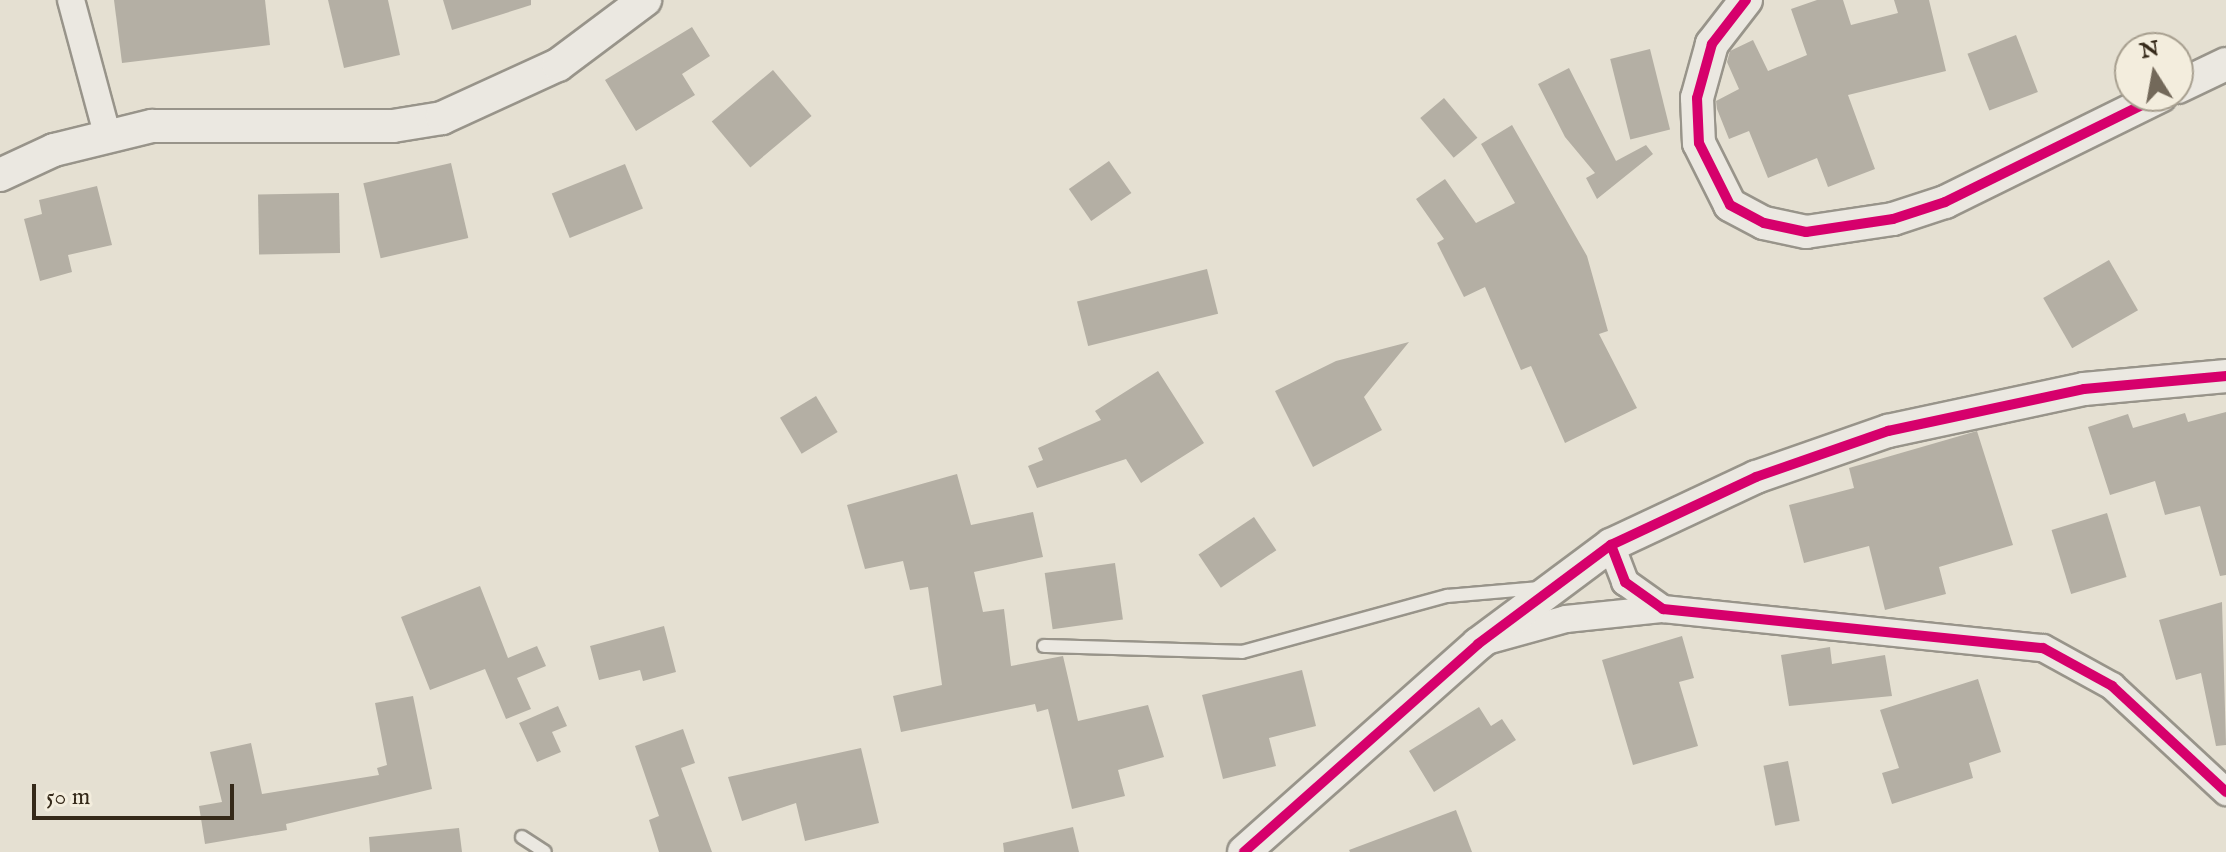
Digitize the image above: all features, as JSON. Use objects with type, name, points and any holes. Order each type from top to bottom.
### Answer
[{"type":"street","points":[[71,0],[107,133]]},
{"type":"street","points":[[0,175],[107,133],[152,126],[393,126],[442,118],[558,65],[645,0]]},
{"type":"street","points":[[1746,0],[1712,44],[1697,98],[1699,143],[1730,205],[1764,223],[1806,232],[1893,219],[1945,202],[2128,112]]},
{"type":"street","points":[[2194,79],[2226,64]]},
{"type":"street","points":[[1244,852],[1478,644],[1611,545],[1756,477],[1888,431],[2084,389],[2226,376]]},
{"type":"street","points":[[1611,545],[1625,582],[1663,609]]},
{"type":"street","points":[[1478,644],[1566,619],[1663,609],[2043,648],[2112,686],[2226,792]]},
{"type":"lane","points":[[1044,646],[1242,652],[1447,596],[1551,588]]},
{"type":"lane","points":[[522,837],[545,852]]},
{"type":"building","points":[[114,0],[265,0],[270,45],[122,63]]},
{"type":"building","points":[[328,0],[388,0],[400,55],[344,68]]},
{"type":"building","points":[[443,0],[531,0],[531,5],[452,30]]},
{"type":"building","points":[[1817,0],[1843,0],[1851,25],[1898,13],[1894,0],[1929,0],[1946,71],[1848,95],[1875,169],[1828,187],[1817,158],[1768,178],[1749,131],[1729,139],[1716,101],[1739,89],[1727,62],[1730,51],[1753,40],[1768,71],[1807,55],[1791,9]]},
{"type":"building","points":[[692,27],[710,56],[682,74],[695,95],[636,131],[605,80]]},
{"type":"building","points":[[2016,35],[2038,92],[1989,111],[1967,54]]},
{"type":"building","points":[[1650,49],[1670,130],[1630,139],[1610,59]]},
{"type":"building","points":[[1569,68],[1616,161],[1646,145],[1653,154],[1597,199],[1586,178],[1595,173],[1565,137],[1538,84]]},
{"type":"building","points":[[773,70],[812,116],[750,167],[712,121]]},
{"type":"building","points":[[1444,98],[1477,138],[1454,158],[1420,118]]},
{"type":"building","points":[[1512,125],[1587,256],[1608,331],[1599,334],[1637,408],[1565,443],[1531,366],[1521,370],[1485,287],[1464,297],[1437,243],[1444,239],[1416,199],[1445,179],[1476,223],[1515,203],[1481,144]]},
{"type":"building","points":[[1109,161],[1131,193],[1091,221],[1069,189]]},
{"type":"building","points":[[451,163],[468,238],[381,258],[363,183]]},
{"type":"building","points":[[625,164],[643,209],[570,238],[552,194]]},
{"type":"building","points":[[97,186],[112,245],[68,255],[72,272],[40,281],[24,219],[42,214],[39,200]]},
{"type":"building","points":[[339,193],[340,253],[259,254],[258,194]]},
{"type":"building","points":[[2109,260],[2138,310],[2072,348],[2043,298]]},
{"type":"building","points":[[1207,269],[1218,314],[1088,346],[1077,301]]},
{"type":"building","points":[[1409,342],[1364,397],[1382,430],[1313,467],[1275,391],[1336,361]]},
{"type":"building","points":[[1158,371],[1204,443],[1141,483],[1126,459],[1037,488],[1028,466],[1043,460],[1038,448],[1101,420],[1095,411]]},
{"type":"building","points":[[816,396],[838,432],[802,454],[780,418]]},
{"type":"building","points":[[2226,412],[2226,575],[2220,576],[2200,506],[2165,515],[2155,481],[2110,495],[2088,427],[2128,414],[2133,428],[2185,413],[2188,422]]},
{"type":"building","points":[[1977,431],[2013,545],[1939,567],[1946,594],[1885,610],[1869,546],[1804,563],[1789,505],[1854,488],[1849,468]]},
{"type":"building","points":[[957,474],[971,525],[1033,512],[1043,557],[974,572],[983,612],[1004,609],[1011,666],[1063,656],[1078,721],[1148,705],[1164,757],[1118,770],[1125,796],[1072,809],[1048,709],[1037,712],[1035,704],[901,732],[893,696],[942,685],[928,587],[910,590],[903,561],[865,569],[847,505]]},
{"type":"building","points":[[2107,513],[2127,577],[2071,594],[2052,530]]},
{"type":"building","points":[[1254,517],[1276,550],[1221,588],[1198,554]]},
{"type":"building","points":[[1115,563],[1123,619],[1053,629],[1045,573]]},
{"type":"building","points":[[480,586],[508,658],[537,646],[546,666],[517,678],[531,709],[506,719],[485,669],[430,690],[401,617]]},
{"type":"building","points":[[2222,602],[2226,745],[2216,746],[2201,673],[2176,680],[2159,620]]},
{"type":"building","points":[[664,626],[676,672],[643,681],[640,670],[599,680],[590,646]]},
{"type":"building","points":[[1682,636],[1694,678],[1679,682],[1698,746],[1633,765],[1602,660]]},
{"type":"building","points":[[1830,647],[1832,664],[1885,655],[1892,696],[1789,706],[1781,655]]},
{"type":"building","points":[[1302,670],[1316,726],[1269,738],[1276,766],[1223,779],[1202,695]]},
{"type":"building","points":[[1978,679],[2001,752],[1969,763],[1973,778],[1892,804],[1882,773],[1899,768],[1880,710]]},
{"type":"building","points":[[413,696],[432,789],[286,824],[287,830],[205,844],[199,806],[222,802],[210,752],[251,743],[262,794],[379,775],[377,768],[387,765],[375,703]]},
{"type":"building","points":[[558,706],[567,726],[552,732],[561,752],[537,762],[519,723]]},
{"type":"building","points":[[1479,707],[1491,726],[1502,719],[1516,740],[1434,792],[1409,751]]},
{"type":"building","points":[[683,729],[695,763],[681,768],[712,852],[659,852],[649,820],[659,816],[635,746]]},
{"type":"building","points":[[861,748],[879,823],[805,841],[796,803],[742,821],[728,777]]},
{"type":"building","points":[[1788,761],[1800,821],[1775,826],[1763,766]]},
{"type":"building","points":[[1456,810],[1472,852],[1349,850]]},
{"type":"building","points":[[1073,827],[1079,852],[1004,852],[1003,843]]},
{"type":"building","points":[[459,828],[462,852],[370,852],[369,837]]},
{"type":"cycle path","points":[[1746,0],[1712,44],[1697,98],[1699,143],[1730,205],[1764,223],[1806,232],[1893,219],[1945,202],[2128,112]]},
{"type":"cycle path","points":[[1244,852],[1478,644],[1611,545],[1756,477],[1888,431],[2084,389],[2226,376]]},
{"type":"cycle path","points":[[1611,545],[1625,582],[1663,609],[2043,648],[2112,686],[2226,792]]}]
